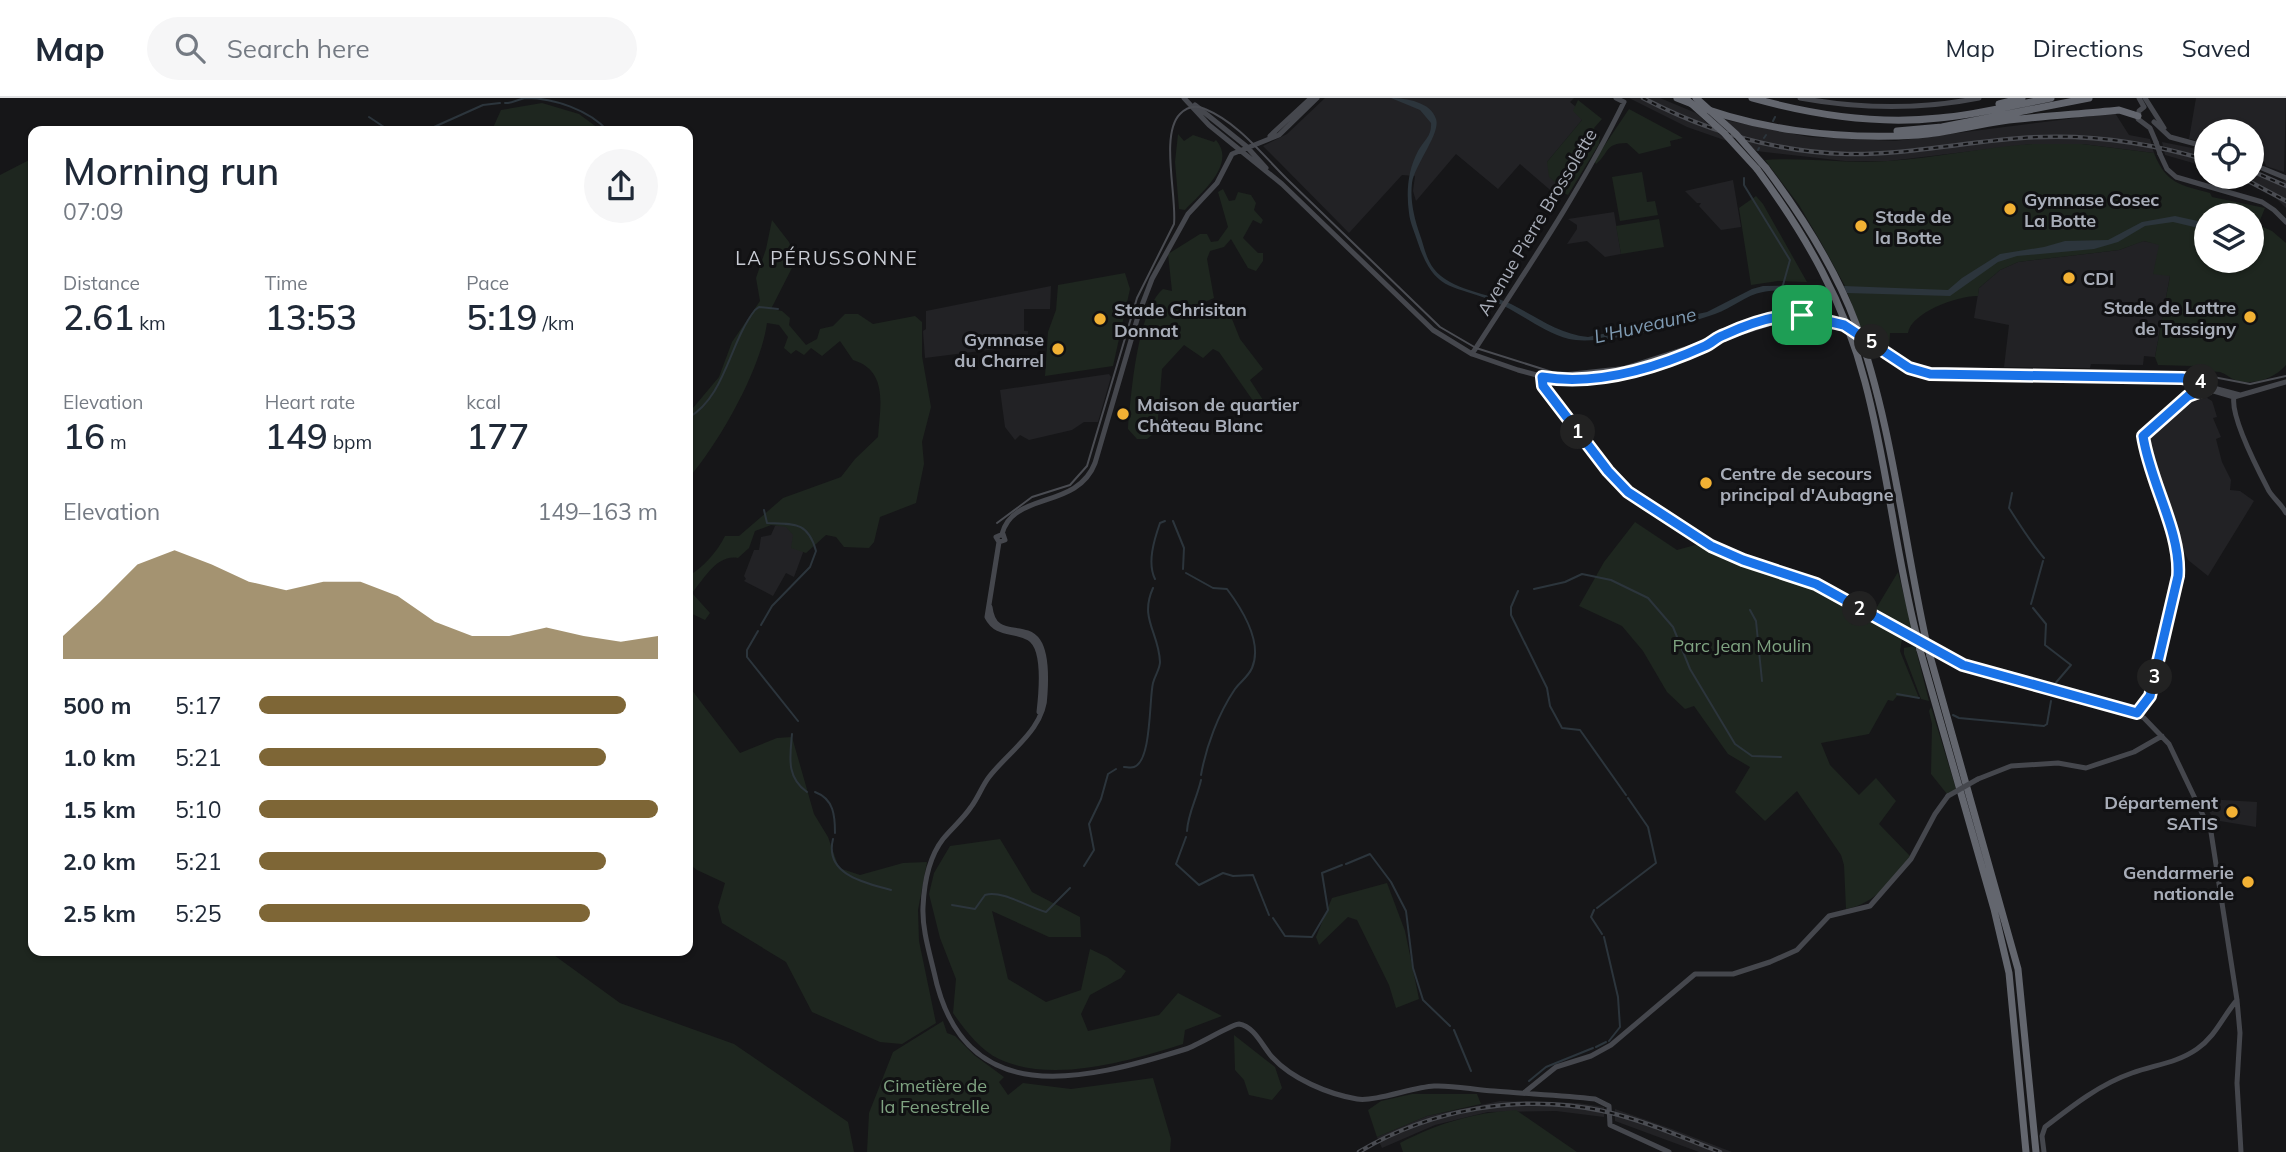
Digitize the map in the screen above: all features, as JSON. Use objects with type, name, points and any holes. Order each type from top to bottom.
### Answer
[{"type":"highway","points":[[1677,98],[1720,113],[1831,135],[1919,135],[2002,121],[2119,110],[2138,116]]},
{"type":"highway","points":[[1685,98],[1724,133],[1783,203],[1812,250],[1852,338],[1873,415],[1920,650],[1994,909],[2009,973],[2026,1152]]},
{"type":"highway","points":[[1696,98],[1736,134],[1766,168],[1815,238],[1863,339],[1882,417],[1926,640],[2018,969],[2036,1152]]},
{"type":"highway","points":[[1752,98],[1821,114],[1881,121],[1940,118],[2051,98]]},
{"type":"highway","points":[[1881,121],[1951,113],[2022,98]]},
{"type":"highway","points":[[1781,126],[1832,132],[1918,130],[2089,98]]},
{"type":"street","points":[[1186,98],[1243,147],[1433,330],[1472,355],[1542,377],[1567,380],[1609,378],[1781,320],[1796,318],[1845,328],[1909,368],[1956,376],[2182,378],[2198,380],[2206,388],[2237,396],[2286,382]]},
{"type":"street","points":[[1269,136],[1311,98]]},
{"type":"street","points":[[1317,98],[1288,129],[1279,135],[1269,136],[1243,147],[1228,158],[1217,183],[1188,214],[1152,279],[1088,478],[1074,490],[1027,506],[1008,521],[1002,534],[1005,539],[999,542],[991,616],[998,625],[1038,640],[1043,654],[1045,696],[1030,733],[988,778],[974,804],[943,839],[931,861],[923,909],[939,999],[952,1027],[969,1046],[991,1062],[1015,1073],[1043,1077],[1120,1067],[1188,1048],[1209,1040],[1232,1025],[1244,1025],[1287,1070],[1319,1087],[1360,1100],[1435,1086],[1595,1099],[1609,1106],[1608,1121],[1613,1127],[1669,1152]]},
{"type":"street","name":"Avenue Pierre Brossolette","points":[[1472,355],[1539,251],[1624,102],[1616,98]]},
{"type":"street","points":[[1800,98],[1839,105],[1890,108],[1979,98]]},
{"type":"street","points":[[2139,98],[2144,107],[2154,111]]},
{"type":"street","points":[[2145,98],[2168,135]]},
{"type":"street","points":[[2144,107],[2138,116],[2140,122],[2151,130],[2157,141]]},
{"type":"street","points":[[2154,111],[2153,122],[2160,154],[2164,166],[2176,177],[2262,202],[2286,222]]},
{"type":"street","points":[[2146,125],[2153,122]]},
{"type":"street","points":[[2153,122],[2168,135],[2194,143]]},
{"type":"street","points":[[2157,141],[2168,135]]},
{"type":"street","points":[[2264,169],[2286,177]]},
{"type":"street","points":[[1542,377],[1543,386],[1559,409],[1616,481],[1649,508],[1711,546],[1743,560],[1816,584],[1963,665],[2137,713],[2162,736],[2169,744],[2208,823],[2240,1033],[2238,1121],[2241,1152]]},
{"type":"street","points":[[2137,713],[2150,696],[2178,576],[2179,558],[2152,478],[2143,436],[2188,396],[2206,388]]},
{"type":"street","points":[[2237,396],[2233,410],[2274,499],[2285,510]]},
{"type":"street","points":[[1525,1092],[1556,1067],[1591,1056],[1611,1045],[1695,974],[1733,974],[1770,962],[1797,950],[1829,916],[1870,906],[1911,859],[1948,796],[1978,779],[2011,766],[2057,763],[2085,768],[2134,752],[2162,736]]},
{"type":"street","points":[[2045,1152],[2042,1136],[2046,1127],[2109,1083],[2133,1072],[2176,1061],[2197,1049],[2214,1033],[2235,1002]]},
{"type":"shaded area","points":[[1325,98],[1574,98],[1570,102],[1576,107],[1582,120],[1547,162],[1562,187],[1556,195],[1520,164],[1498,189],[1456,154],[1416,201],[1413,191],[1415,176],[1402,175],[1349,233],[1263,146],[1287,134]]},
{"type":"shaded area","points":[[1391,98],[1411,100],[1424,105],[1436,119],[1435,132],[1414,175],[1412,203],[1431,265],[1450,282],[1502,300],[1558,329],[1588,337],[1707,312],[1763,286],[1817,285],[1821,293],[1785,290],[1763,292],[1702,319],[1664,329],[1600,340],[1569,339],[1549,332],[1503,305],[1446,284],[1431,270],[1411,224],[1408,197],[1412,166],[1429,135],[1431,123],[1420,110]]},
{"type":"shaded area","points":[[1629,98],[1660,98],[1696,113],[1727,141],[1687,127]]},
{"type":"shaded area","points":[[2196,98],[2286,98],[2284,172],[2266,166],[2264,161],[2264,119],[2194,119],[2194,140],[2189,139]]},
{"type":"shaded area","points":[[2115,113],[2129,135],[2150,139],[2154,153],[2082,144],[2032,144],[1889,161],[1845,161],[1756,151],[1725,120],[1809,137],[1895,141]]},
{"type":"shaded area","points":[[2162,142],[2194,148],[2194,163],[2165,155]]},
{"type":"shaded area","points":[[2264,174],[2282,182],[2286,180],[2286,208],[2275,197],[2259,189],[2264,189]]},
{"type":"shaded area","points":[[1733,180],[1741,227],[1721,230],[1699,206],[1701,203],[1697,203],[1685,191]]},
{"type":"shaded area","points":[[1614,212],[1621,254],[1605,257],[1587,241],[1567,244],[1577,229],[1577,225],[1568,219]]},
{"type":"shaded area","points":[[2175,216],[2194,220],[2194,227],[2173,222],[2145,226],[2118,242],[2094,249],[2017,256],[1998,262],[1950,296],[1847,293],[1844,286],[1948,290],[2000,254],[2065,241],[2108,240],[2142,222]]},
{"type":"shaded area","points":[[2143,241],[2159,244],[2170,276],[2155,357],[2144,356],[2143,365],[2091,364],[2090,368],[2004,367],[2009,325],[1974,318],[1979,288],[2000,270],[2018,262],[2119,250]]},
{"type":"shaded area","points":[[1051,286],[1050,309],[1024,309],[1024,331],[1028,331],[1028,345],[925,358],[923,331],[926,329],[926,311]]},
{"type":"shaded area","points":[[1109,374],[1111,377],[1098,422],[1084,422],[1072,430],[1029,440],[1020,435],[1015,440],[1005,427],[1000,390]]},
{"type":"shaded area","points":[[2204,396],[2212,401],[2217,417],[2213,418],[2221,437],[2216,439],[2222,462],[2231,480],[2230,490],[2240,491],[2254,501],[2208,576],[2188,560],[2182,547],[2158,481],[2148,441],[2153,432],[2188,401]]},
{"type":"shaded area","points":[[783,523],[808,539],[794,577],[786,573],[773,596],[744,581],[744,576],[754,550],[759,550],[761,537],[771,535],[775,526]]},
{"type":"shaded area","name":"Département SATIS","points":[[2203,801],[2257,802],[2256,827],[2214,820]]},
{"type":"shaded area","points":[[1500,1101],[1578,1103],[1604,1107],[1604,1117],[1556,1111],[1488,1112],[1435,1125],[1382,1148],[1377,1137],[1427,1116]]},
{"type":"shaded area","points":[[1615,1109],[1732,1152],[1699,1152],[1615,1121]]},
{"type":"green space","points":[[1578,100],[1602,119],[1594,128],[1600,137],[1599,144],[1568,195],[1561,192],[1556,195],[1561,187],[1549,177],[1547,162],[1582,120],[1573,111]]},
{"type":"green space","points":[[542,103],[579,114],[595,126],[494,126],[501,110]]},
{"type":"green space","points":[[1629,109],[1683,138],[1670,141],[1671,146],[1639,154],[1627,143],[1620,143],[1611,147],[1596,164],[1594,161]]},
{"type":"green space","points":[[1178,134],[1184,141],[1193,135],[1214,142],[1216,140],[1222,159],[1214,178],[1185,210],[1179,209],[1175,162]]},
{"type":"green space","points":[[2032,144],[2082,144],[2154,153],[2164,171],[2176,182],[2210,193],[2212,197],[2241,203],[2194,203],[2194,273],[2264,273],[2264,228],[2286,243],[2286,365],[2269,377],[2256,382],[2242,382],[2220,372],[2193,369],[2193,366],[2158,365],[2155,357],[2170,276],[2153,274],[2159,245],[2144,241],[2119,250],[2018,262],[2000,270],[1979,288],[1978,296],[1960,298],[1937,306],[1918,318],[1908,333],[1890,333],[1889,348],[1861,329],[1845,286],[1822,244],[1799,205],[1765,160],[1857,162],[1924,158]]},
{"type":"green space","points":[[28,161],[28,956],[555,956],[620,1003],[734,1044],[848,1122],[854,1152],[0,1152],[0,175]]},
{"type":"green space","points":[[1642,172],[1647,202],[1655,201],[1658,215],[1620,221],[1612,177]]},
{"type":"green space","points":[[1223,189],[1229,201],[1235,200],[1238,192],[1251,195],[1256,203],[1254,210],[1263,220],[1261,224],[1253,220],[1243,238],[1258,253],[1263,253],[1263,261],[1256,271],[1248,268],[1231,239],[1224,247],[1210,251],[1207,259],[1214,298],[1205,302],[1208,311],[1219,308],[1225,313],[1234,312],[1232,319],[1240,339],[1263,369],[1250,380],[1263,400],[1256,405],[1219,352],[1213,349],[1203,358],[1184,345],[1162,369],[1157,431],[1147,439],[1137,439],[1128,429],[1137,354],[1147,315],[1163,289],[1172,291],[1168,254],[1200,234],[1207,234],[1211,242],[1218,241],[1228,227],[1218,192]]},
{"type":"green space","points":[[1756,196],[1807,282],[1778,281],[1751,285],[1739,208]]},
{"type":"green space","points":[[1659,219],[1664,247],[1621,254],[1616,226]]},
{"type":"green space","points":[[772,220],[789,242],[796,260],[771,309],[782,311],[790,318],[789,325],[806,345],[817,339],[820,329],[833,326],[845,314],[858,314],[873,324],[915,316],[922,322],[922,356],[931,407],[922,442],[924,464],[916,503],[880,517],[874,542],[869,548],[844,547],[836,537],[826,535],[806,553],[791,548],[793,535],[786,527],[771,525],[755,531],[749,548],[738,558],[730,558],[717,564],[693,592],[693,573],[709,559],[725,536],[739,536],[783,498],[841,477],[878,437],[880,391],[872,372],[853,360],[840,341],[822,356],[811,348],[804,355],[796,350],[791,354],[784,348],[788,337],[779,325],[767,323],[748,383],[713,446],[693,473],[693,408],[719,377],[732,342],[760,301],[756,278]]},
{"type":"green space","points":[[1125,273],[1130,289],[1113,366],[1045,376],[1048,332],[1056,310],[1058,285]]},
{"type":"green space","name":"Parc Jean Moulin","points":[[1635,522],[1677,550],[1699,544],[1741,563],[1790,578],[1902,639],[1900,651],[1919,698],[1897,696],[1893,701],[1888,700],[1869,734],[1821,743],[1830,765],[1859,795],[1876,778],[1896,801],[1879,824],[1911,857],[1882,889],[1866,902],[1846,909],[1841,855],[1797,791],[1765,821],[1735,792],[1750,767],[1728,754],[1694,706],[1685,709],[1667,692],[1643,651],[1622,626],[1579,606],[1604,562]]},
{"type":"green space","points":[[1898,572],[1913,632],[1874,612]]},
{"type":"green space","points":[[693,594],[710,613],[705,620],[693,614]]},
{"type":"green space","points":[[1915,646],[1929,701],[1921,699],[1904,654],[1904,648]]},
{"type":"green space","points":[[693,692],[740,753],[777,738],[792,737],[814,814],[828,837],[839,868],[860,875],[903,863],[927,862],[918,910],[919,941],[936,1023],[902,1044],[880,1042],[812,1012],[786,962],[722,923],[718,907],[725,883],[693,867]]},
{"type":"green space","points":[[1931,707],[1956,789],[1947,794],[1931,774]]},
{"type":"green space","points":[[1000,839],[1032,892],[1080,917],[1081,937],[1049,937],[992,911],[1008,979],[1046,1002],[1081,990],[1090,949],[1126,971],[1121,978],[1090,995],[1081,1014],[1088,1031],[1159,1015],[1178,993],[1222,1016],[1185,1030],[1183,1044],[1091,1067],[1043,1070],[999,1059],[985,1050],[953,1013],[956,979],[940,938],[929,894],[934,873],[950,846]]},
{"type":"green space","points":[[1387,883],[1405,931],[1419,999],[1396,1008],[1389,985],[1357,920],[1348,917],[1319,945],[1316,937],[1332,898]]},
{"type":"green space","name":"Cimetière de la Fenestrelle","points":[[943,1021],[947,1033],[955,1036],[974,1055],[1004,1077],[999,1082],[1008,1095],[1023,1083],[1071,1089],[1153,1078],[1171,1139],[1170,1152],[867,1152],[869,1113],[893,1052]]},
{"type":"green space","points":[[1234,1035],[1275,1067],[1282,1088],[1272,1100],[1249,1095],[1244,1080],[1235,1070]]},
{"type":"green space","points":[[1412,1094],[1477,1094],[1481,1104],[1427,1116],[1377,1137],[1368,1110],[1381,1101]]},
{"type":"green space","points":[[1516,1110],[1577,1152],[1403,1152],[1400,1143],[1456,1120]]},
{"type":"waterway","points":[[505,103],[526,98],[548,100],[581,111],[602,126]]},
{"type":"waterway","points":[[436,126],[483,105],[500,103]]},
{"type":"waterway","points":[[369,117],[382,126]]},
{"type":"waterway","points":[[1773,121],[1775,117]]},
{"type":"waterway","points":[[1744,178],[1744,185],[1790,260],[1783,285]]},
{"type":"waterway","points":[[693,414],[701,408],[719,383],[746,323],[755,310],[759,307],[778,309]]},
{"type":"waterway","points":[[2012,493],[2009,508],[2044,558]]},
{"type":"waterway","points":[[761,625],[772,606],[810,567],[816,551],[813,541],[804,529],[792,524],[767,523],[764,510]]},
{"type":"waterway","points":[[1155,579],[1152,551],[1160,523],[1165,521]]},
{"type":"waterway","points":[[1173,521],[1184,548],[1183,569]]},
{"type":"waterway","points":[[2031,604],[2043,561]]},
{"type":"waterway","points":[[1186,573],[1213,588],[1227,589],[1249,626],[1255,648],[1252,668],[1235,689],[1218,720],[1209,742],[1201,775]]},
{"type":"waterway","points":[[1534,589],[1565,582],[1582,574],[1611,580],[1648,598],[1673,627],[1690,669],[1735,744],[1752,756],[1781,757]]},
{"type":"waterway","points":[[1124,767],[1134,767],[1144,753],[1153,683],[1160,665],[1148,608],[1153,588]]},
{"type":"waterway","points":[[1518,591],[1511,607],[1511,615],[1547,688],[1550,706],[1562,728],[1580,730],[1626,795]]},
{"type":"waterway","points":[[2033,608],[2046,624],[2045,645],[2071,665],[2053,686]]},
{"type":"waterway","points":[[1750,610],[1756,621],[1762,681]]},
{"type":"waterway","points":[[758,631],[747,650],[747,657],[798,721]]},
{"type":"waterway","points":[[1897,694],[1919,698]]},
{"type":"waterway","points":[[1953,715],[1959,718],[2044,726],[2047,724],[2051,701]]},
{"type":"waterway","points":[[792,734],[792,773],[807,792]]},
{"type":"waterway","points":[[1084,866],[1094,850],[1089,824],[1101,799],[1108,774],[1116,769]]},
{"type":"waterway","points":[[1187,831],[1201,780]]},
{"type":"waterway","points":[[815,792],[830,804],[834,814],[835,833]]},
{"type":"waterway","points":[[1597,908],[1656,863],[1648,827],[1628,798]]},
{"type":"waterway","points":[[1186,837],[1176,864],[1199,885],[1223,873],[1233,876],[1253,875],[1269,915]]},
{"type":"waterway","points":[[833,839],[832,851],[841,869],[859,880],[891,890]]},
{"type":"waterway","points":[[1346,864],[1370,854],[1391,882],[1406,911],[1413,968],[1423,1000],[1450,1026]]},
{"type":"waterway","points":[[1273,918],[1285,936],[1312,937],[1328,910],[1322,873],[1342,865]]},
{"type":"waterway","points":[[952,905],[975,909],[985,895],[992,894],[1046,912],[1070,888]]},
{"type":"waterway","points":[[1594,910],[1591,917],[1602,934]]},
{"type":"waterway","points":[[1604,937],[1618,997],[1620,1027],[1609,1041]]},
{"type":"waterway","points":[[1454,1030],[1471,1071]]},
{"type":"waterway","points":[[1596,1047],[1606,1042]]},
{"type":"waterway","points":[[1529,1081],[1546,1067],[1593,1048]]},
{"type":"tram line","points":[[997,523],[1032,497],[1070,485],[1087,466],[1137,298],[1174,224],[1170,150],[1174,123],[1180,114],[1195,107],[1217,115],[1240,132],[1440,327],[1476,348],[1552,372],[1568,373],[1624,367],[1780,317],[1803,316],[1839,325],[1900,361],[1919,368],[2187,372],[2250,384],[2286,376]]},
{"type":"railway","points":[[1643,98],[1691,120],[1742,138],[1820,152],[1891,152],[2000,140],[2069,137],[2116,140],[2194,157]]},
{"type":"railway","points":[[2264,176],[2286,186]]},
{"type":"railway","points":[[2264,189],[2286,201]]},
{"type":"railway","points":[[1359,1152],[1387,1137],[1446,1115],[1508,1105],[1540,1104],[1603,1111],[1662,1129],[1720,1152]]},
{"type":"place","name":"Gymnase Cosec La Botte","points":[[2010,209]]},
{"type":"place","name":"Stade de la Botte","points":[[1861,226]]},
{"type":"place","name":"CDI","points":[[2069,278]]},
{"type":"place","name":"Stade de Lattre de Tassigny","points":[[2250,317]]},
{"type":"place","name":"Stade Chrisitan Donnat","points":[[1100,319]]},
{"type":"place","name":"Gymnase du Charrel","points":[[1058,349]]},
{"type":"place","name":"Maison de quartier Château Blanc","points":[[1123,414]]},
{"type":"place","name":"Centre de secours principal d'Aubagne","points":[[1706,483]]},
{"type":"place","name":"Département SATIS","points":[[2232,812]]},
{"type":"place","name":"Gendarmerie nationale","points":[[2248,882]]},
{"type":"district","name":"LA PÉRUSSONNE","points":[[827,258]]},
{"type":"route","points":[[1802,315],[1825,318],[1844,325],[1917,372],[1995,377],[2182,378],[2198,380],[2206,386],[2207,389],[2188,396],[2143,436],[2152,478],[2179,558],[2178,576],[2150,696],[2137,713],[2088,702],[1963,665],[1816,584],[1743,560],[1711,546],[1649,508],[1616,481],[1543,386],[1542,377],[1567,380],[1609,378],[1703,347],[1721,335],[1742,328],[1780,316],[1802,315]]},
{"type":"water label","name":"L'Huveaune","points":[[1645,325]]}]
